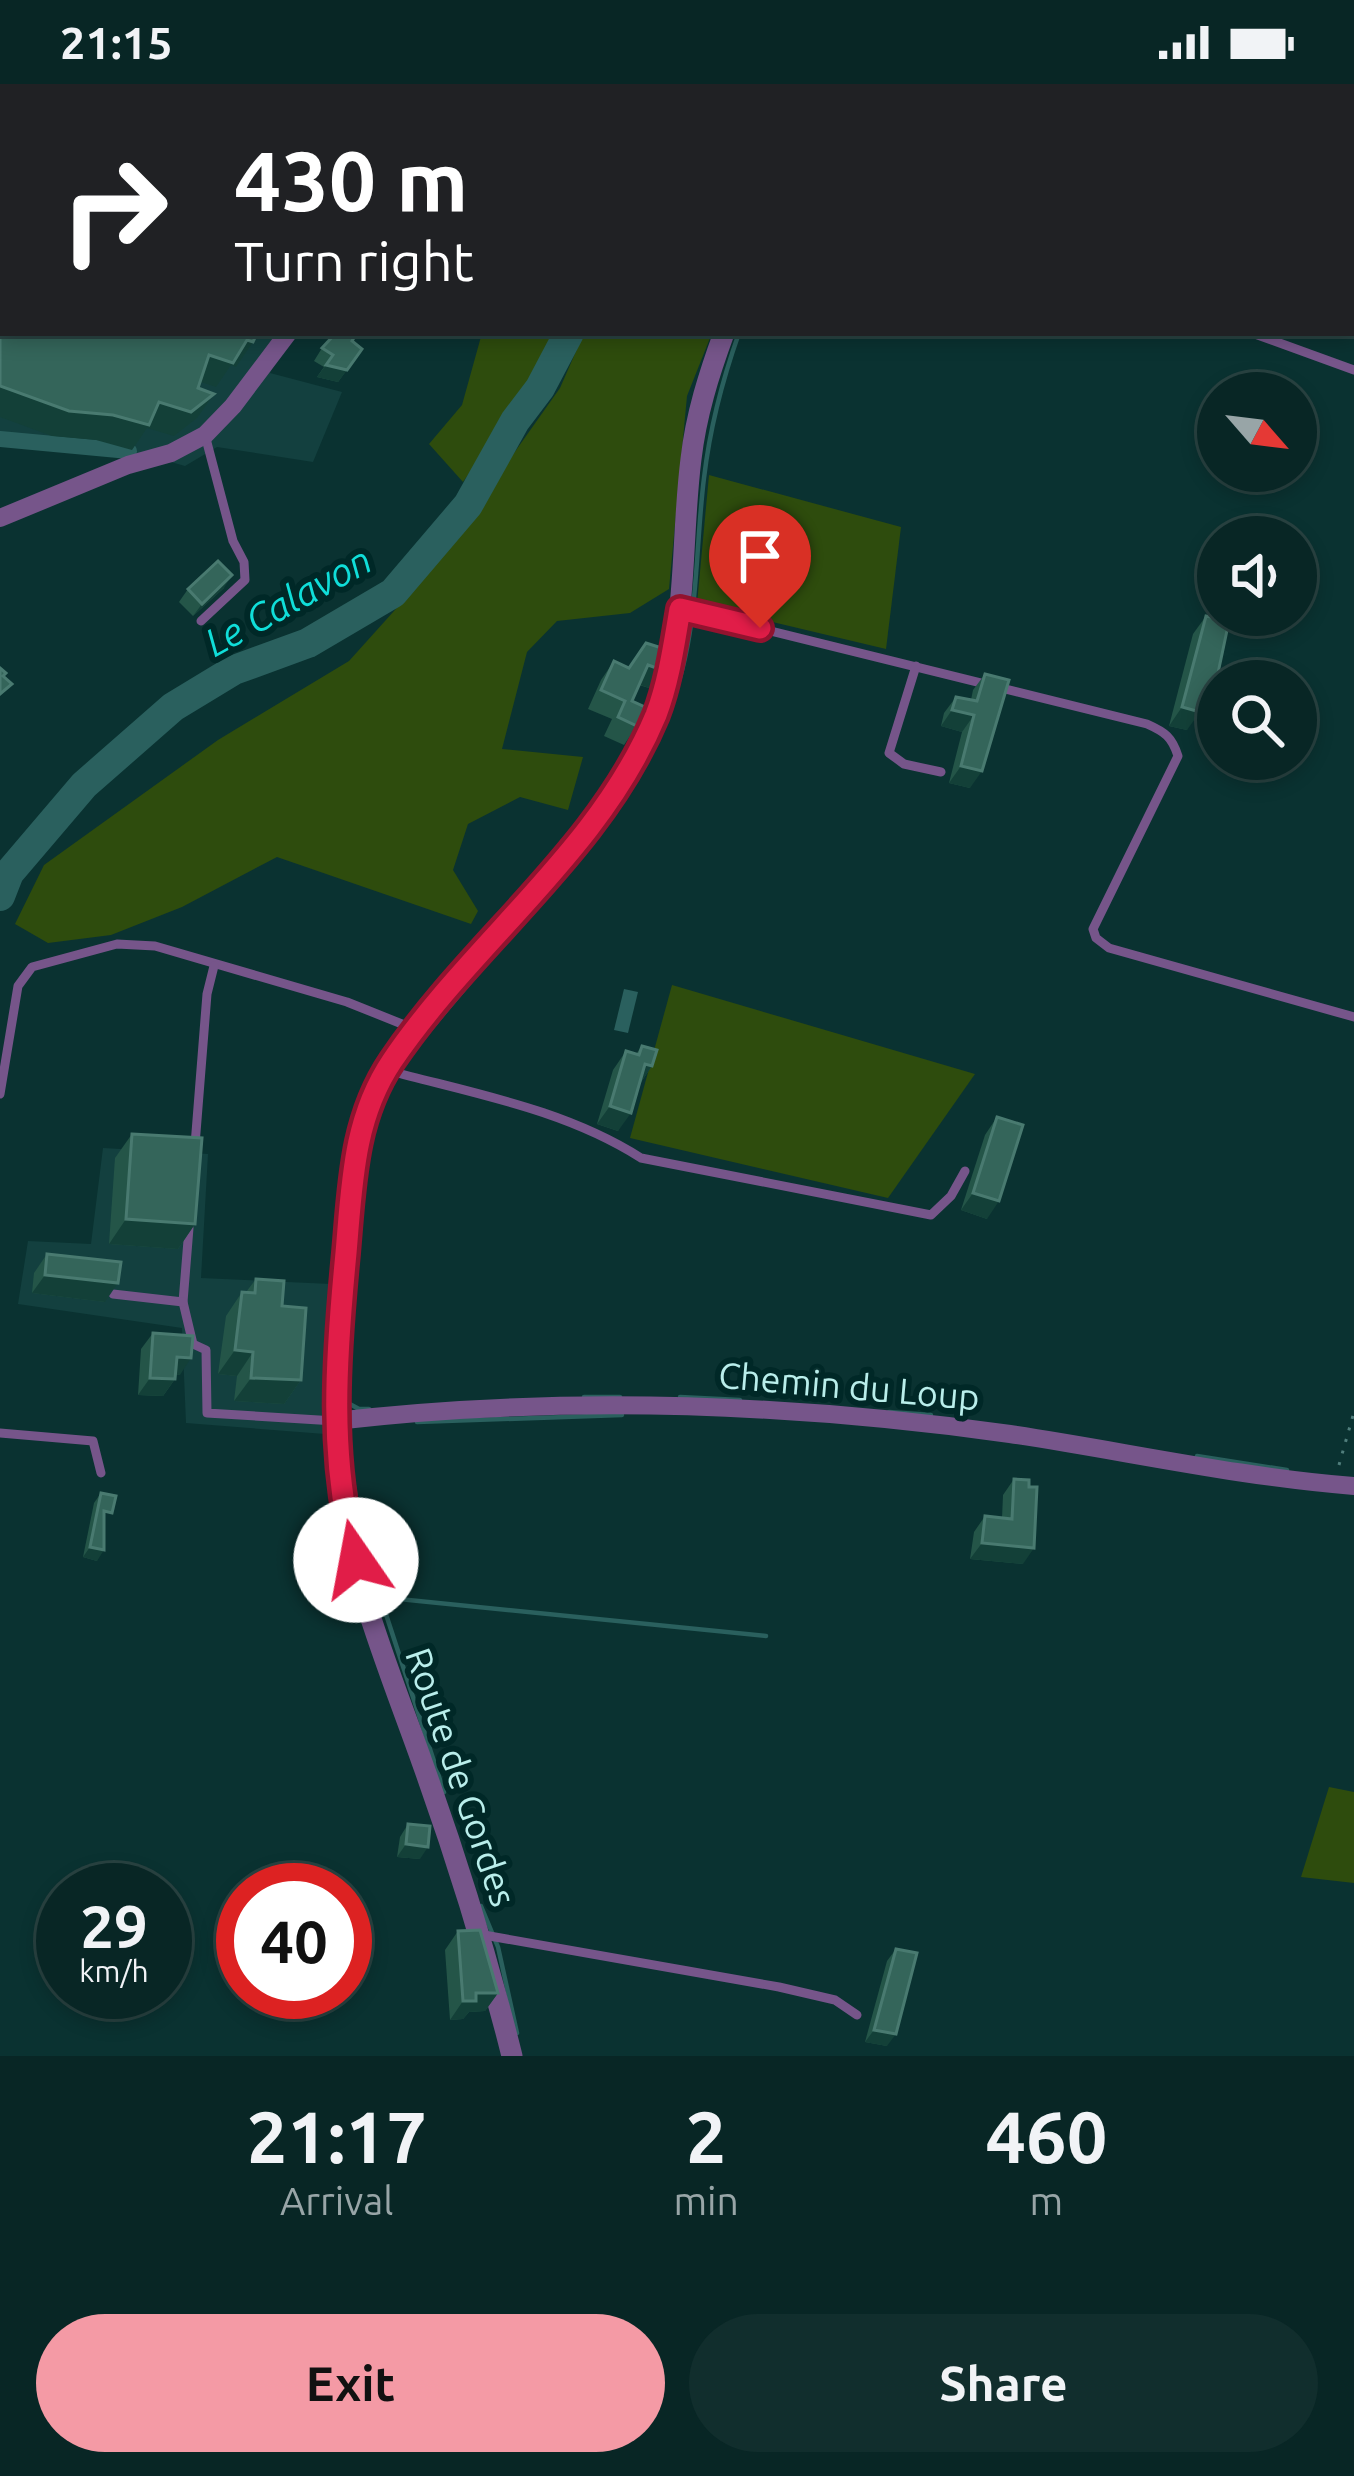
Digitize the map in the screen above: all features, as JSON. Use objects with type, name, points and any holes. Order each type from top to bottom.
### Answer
[{"type":"street","points":[[0,518],[128,465],[171,453],[205,435],[286,336]]},
{"type":"street","name":"Route de Gordes","points":[[512,2056],[479,1934],[380,1642],[340,1486],[335,1421],[341,1296],[356,1150],[367,1106],[387,1070],[585,835],[626,777],[666,683],[680,609],[691,460],[705,385],[723,336]]},
{"type":"street","name":"Chemin du Loup","points":[[335,1421],[531,1409],[732,1406],[1006,1434],[1347,1486]]},
{"type":"lane","points":[[1260,336],[1354,370]]},
{"type":"lane","points":[[201,621],[245,580],[244,562],[233,541],[205,435]]},
{"type":"lane","points":[[680,609],[1147,724],[1172,738],[1178,756],[1093,929],[1096,938],[1108,948],[1354,1017]]},
{"type":"lane","points":[[916,666],[889,753],[904,764],[940,772]]},
{"type":"lane","points":[[0,1094],[18,986],[32,967],[117,944],[155,946],[347,1002],[417,1030]]},
{"type":"lane","points":[[194,1160],[207,994],[214,966]]},
{"type":"lane","points":[[387,1070],[554,1116],[602,1133],[641,1157],[910,1212],[931,1215],[951,1196],[964,1172]]},
{"type":"lane","points":[[190,1208],[183,1302],[193,1344],[206,1350],[207,1413],[335,1421]]},
{"type":"lane","points":[[112,1294],[183,1302]]},
{"type":"lane","points":[[0,1433],[93,1441],[101,1473]]},
{"type":"lane","points":[[479,1934],[779,1987],[835,2000],[857,2015]]},
{"type":"path","points":[[1347,1486],[1340,1460],[1354,1412]]},
{"type":"shaded area","points":[[0,336],[287,336],[270,373],[342,392],[313,462],[217,447],[185,466],[143,454],[0,434]]},
{"type":"shaded area","points":[[624,989],[638,992],[628,1033],[614,1030]]},
{"type":"shaded area","points":[[103,1148],[208,1154],[201,1278],[331,1284],[325,1434],[186,1423],[182,1328],[18,1304],[28,1241],[91,1244]]},
{"type":"green space","points":[[481,336],[556,336],[540,373],[463,482],[429,444],[462,405]]},
{"type":"green space","points":[[583,336],[711,336],[687,396],[669,589],[630,613],[557,621],[527,652],[502,749],[583,757],[568,810],[520,797],[468,824],[453,870],[478,911],[471,924],[277,857],[182,907],[111,935],[48,943],[15,924],[44,865],[218,740],[349,661],[403,601],[560,388]]},
{"type":"green space","points":[[709,475],[901,527],[886,649],[697,604]]},
{"type":"green space","points":[[672,985],[975,1074],[888,1198],[630,1138]]},
{"type":"green space","points":[[1329,1787],[1354,1792],[1354,1883],[1301,1877]]},
{"type":"building","points":[[0,336],[256,336],[253,342],[247,340],[233,363],[209,355],[198,388],[214,394],[191,412],[159,402],[149,425],[113,415],[69,411],[0,386]]},
{"type":"building","points":[[333,336],[355,336],[352,341],[362,349],[347,370],[326,365],[333,355],[322,348]]},
{"type":"building","points":[[218,561],[232,575],[202,604],[188,589]]},
{"type":"building","points":[[1201,636],[1226,636],[1221,660],[1197,660],[1197,711],[1182,707]]},
{"type":"building","points":[[646,643],[668,650],[662,670],[648,665],[632,701],[647,708],[637,726],[618,717],[625,701],[601,690],[614,661],[629,668]]},
{"type":"building","points":[[0,668],[12,684],[0,694]]},
{"type":"building","points":[[985,674],[1009,680],[982,771],[961,766],[974,715],[952,710],[956,697],[977,701]]},
{"type":"building","points":[[642,1046],[657,1050],[652,1066],[645,1064],[631,1113],[610,1106],[626,1051],[639,1055]]},
{"type":"building","points":[[997,1117],[1023,1125],[999,1201],[973,1193]]},
{"type":"building","points":[[132,1134],[202,1138],[195,1224],[126,1219]]},
{"type":"building","points":[[47,1254],[121,1262],[118,1283],[45,1275]]},
{"type":"building","points":[[256,1279],[284,1281],[282,1306],[306,1308],[301,1380],[251,1378],[253,1352],[235,1350],[242,1292],[255,1293]]},
{"type":"building","points":[[153,1333],[193,1336],[191,1358],[177,1357],[175,1379],[150,1378]]},
{"type":"building","points":[[1014,1479],[1029,1480],[1029,1487],[1037,1487],[1034,1548],[982,1543],[985,1516],[1012,1519]]},
{"type":"building","points":[[101,1493],[116,1496],[112,1513],[104,1511],[104,1550],[90,1547]]},
{"type":"building","points":[[345,1560],[351,1584],[343,1586],[336,1562]]},
{"type":"building","points":[[408,1824],[430,1826],[428,1847],[406,1844]]},
{"type":"building","points":[[480,1930],[498,1993],[476,1993],[476,2001],[463,2001],[458,1931]]},
{"type":"building","points":[[896,1949],[917,1953],[896,2034],[874,2030]]},
{"type":"waterway","name":"Le Calavon","points":[[0,896],[9,873],[84,785],[173,707],[234,670],[308,643],[393,593],[468,505],[567,336]]},
{"type":"waterway","points":[[666,716],[685,659],[710,441],[738,336]]},
{"type":"waterway","points":[[0,439],[129,451]]},
{"type":"waterway","points":[[413,1050],[487,962]]},
{"type":"waterway","points":[[347,1385],[352,1300]]},
{"type":"waterway","points":[[584,1397],[620,1397]]},
{"type":"waterway","points":[[680,1397],[740,1400]]},
{"type":"waterway","points":[[346,1402],[369,1409]]},
{"type":"waterway","points":[[889,1412],[931,1415]]},
{"type":"waterway","points":[[417,1422],[622,1415]]},
{"type":"waterway","points":[[348,1452],[365,1550],[444,1792]]},
{"type":"waterway","points":[[1197,1456],[1287,1470]]},
{"type":"waterway","points":[[379,1597],[766,1636]]},
{"type":"waterway","points":[[481,1906],[498,1947],[517,2033]]},
{"type":"route","points":[[356,1560],[340,1486],[335,1401],[356,1150],[367,1106],[393,1059],[585,835],[626,777],[656,715],[680,609],[760,628]]}]
